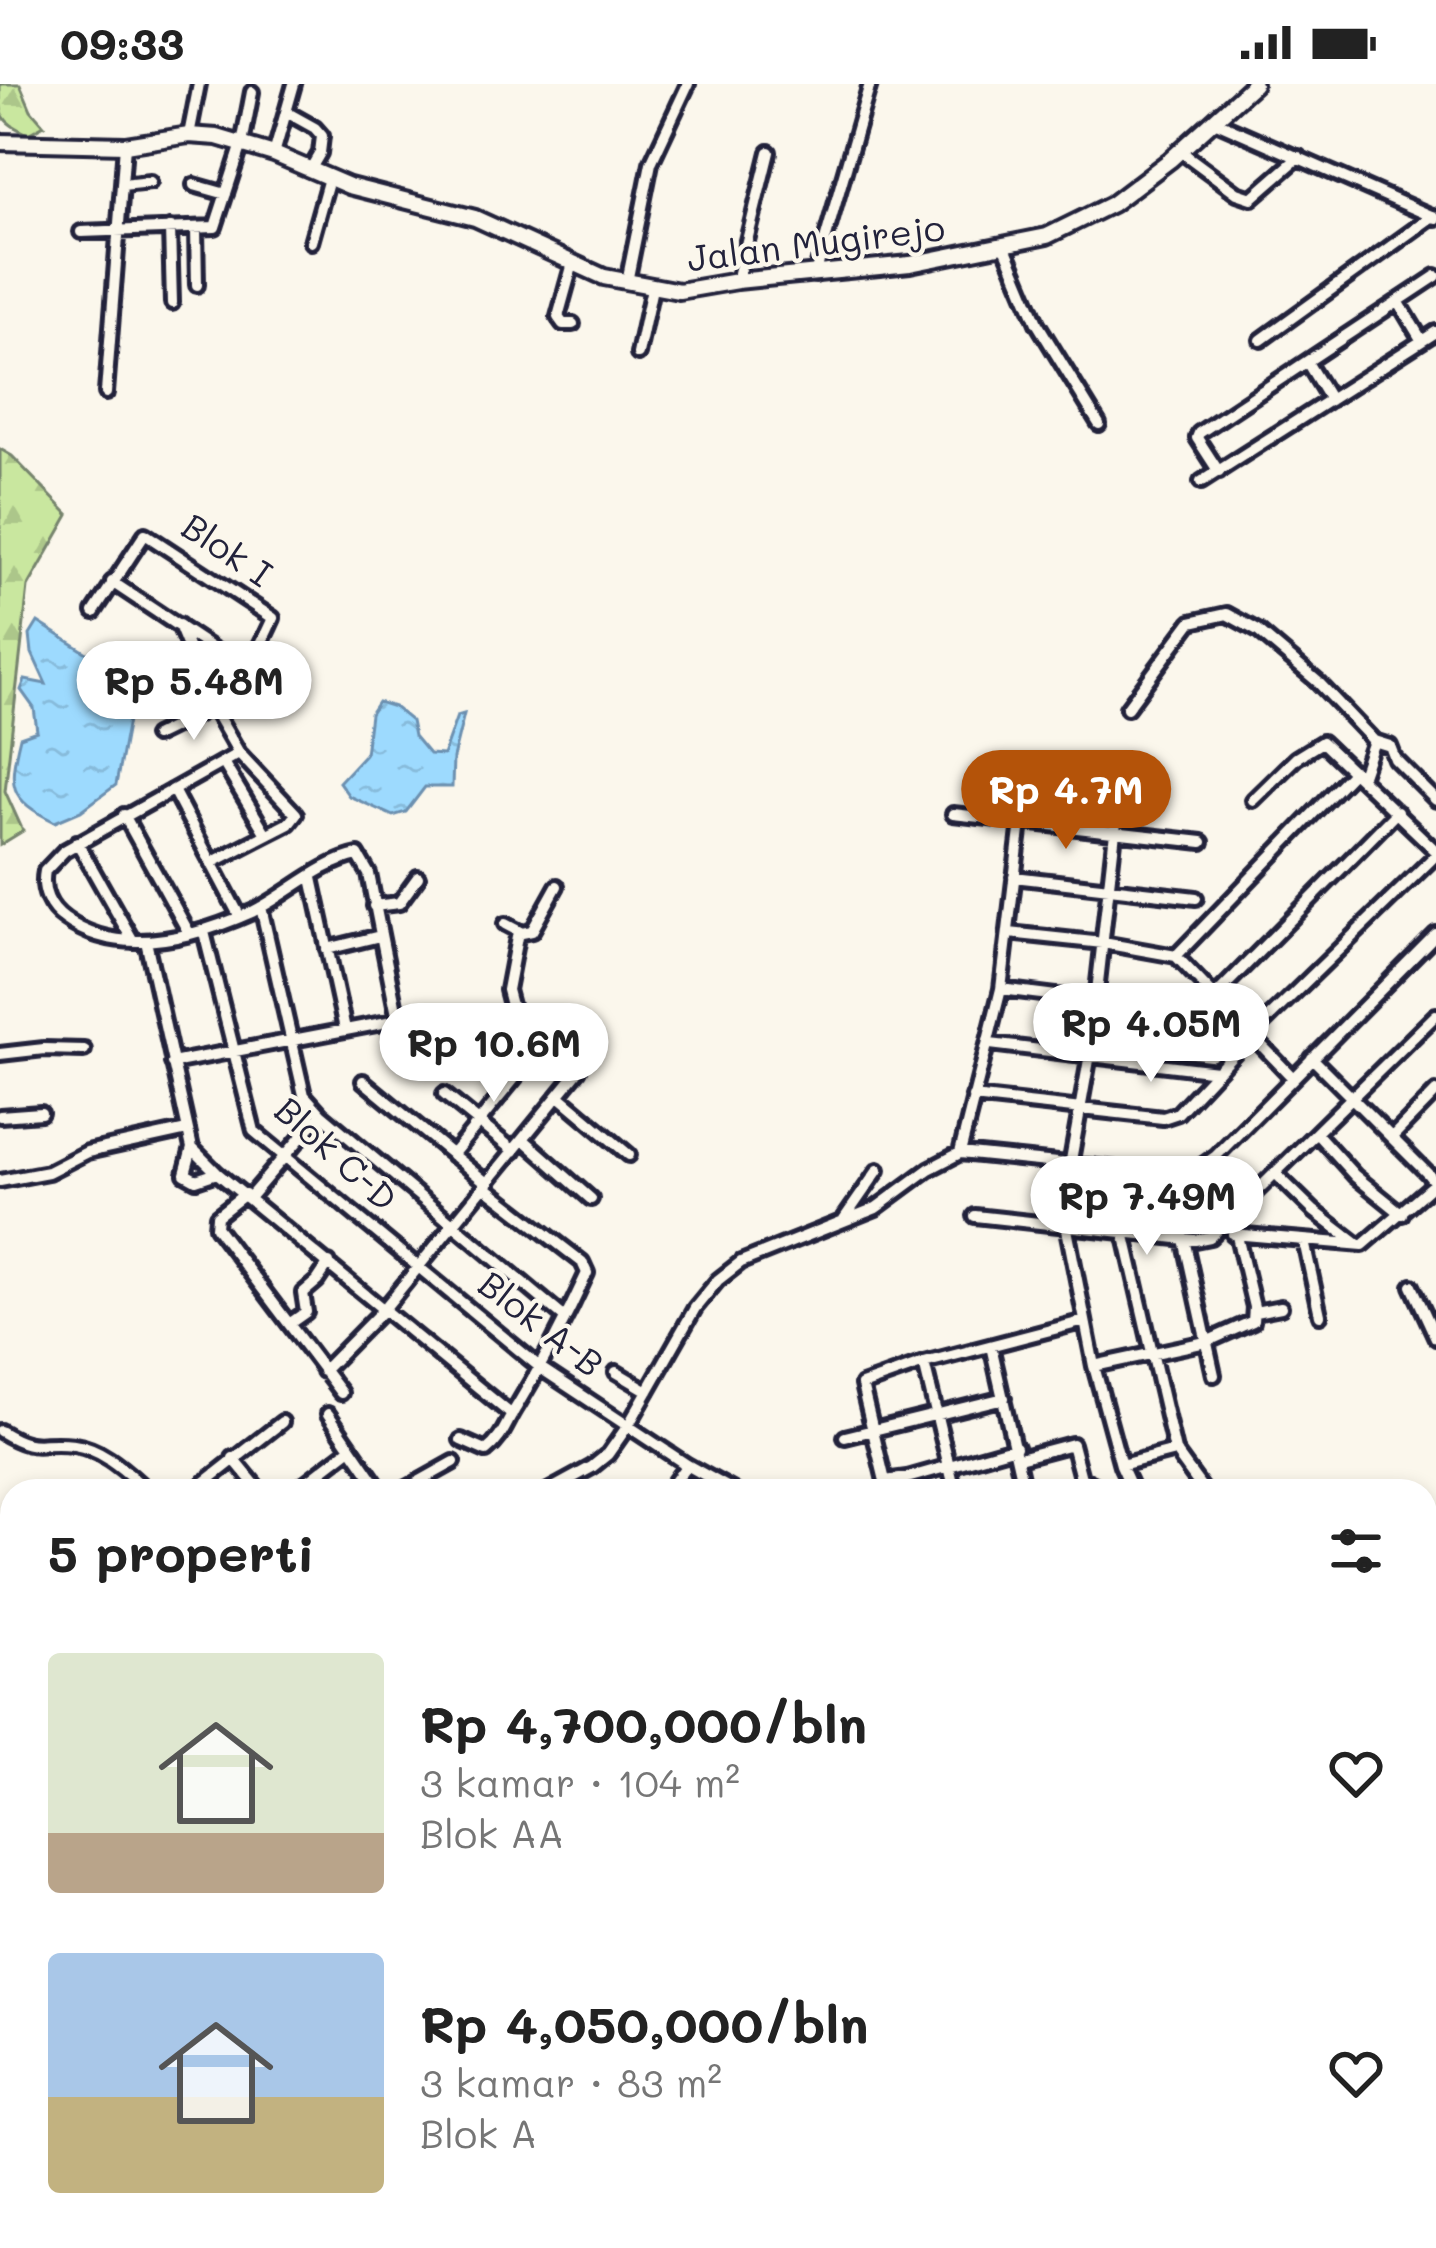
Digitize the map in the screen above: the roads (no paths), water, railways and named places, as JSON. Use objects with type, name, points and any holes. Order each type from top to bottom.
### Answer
[{"type":"street","points":[[189,135],[199,84]]},
{"type":"street","points":[[274,154],[294,84]]},
{"type":"street","points":[[627,283],[651,163],[688,84]]},
{"type":"street","points":[[815,274],[870,84]]},
{"type":"street","name":"Jalan Mugirejo","points":[[0,142],[125,145],[189,135],[242,143],[329,178],[475,218],[627,283],[680,291],[910,265],[1047,236],[1102,211],[1254,84]]},
{"type":"street","points":[[81,232],[215,227],[242,143],[251,92]]},
{"type":"street","points":[[288,113],[322,136],[320,153],[310,170]]},
{"type":"street","points":[[1214,121],[1435,217],[1261,340]]},
{"type":"street","points":[[106,393],[125,145]]},
{"type":"street","points":[[1179,150],[1246,198],[1256,196],[1299,158]]},
{"type":"street","points":[[737,281],[769,152]]},
{"type":"street","points":[[311,242],[329,178]]},
{"type":"street","points":[[122,185],[150,182]]},
{"type":"street","points":[[194,185],[226,194]]},
{"type":"street","points":[[170,228],[172,303]]},
{"type":"street","points":[[196,228],[196,285]]},
{"type":"street","points":[[1005,247],[1037,323],[1099,424]]},
{"type":"street","points":[[573,263],[558,317],[563,324],[573,324]]},
{"type":"street","points":[[1219,472],[1197,438],[1199,433],[1436,276]]},
{"type":"street","points":[[638,354],[652,288]]},
{"type":"street","points":[[1398,302],[1422,341]]},
{"type":"street","points":[[1202,482],[1436,332]]},
{"type":"street","points":[[1307,362],[1330,400]]},
{"type":"street","name":"Blok I","points":[[94,612],[145,534],[272,616],[245,671],[213,708]]},
{"type":"street","points":[[112,582],[245,671]]},
{"type":"street","points":[[1127,708],[1191,622],[1227,614],[1258,631],[1344,705],[1374,741],[1390,746],[1395,759],[1436,800]]},
{"type":"street","points":[[178,625],[238,753],[296,814],[292,821],[213,862]]},
{"type":"street","points":[[155,736],[213,708]]},
{"type":"street","points":[[1176,956],[1358,774],[1374,741]]},
{"type":"street","points":[[1251,1034],[1436,853],[1322,742],[1309,748],[1253,800]]},
{"type":"street","points":[[238,753],[77,842],[44,871],[50,903],[70,924],[100,936],[140,941],[204,932],[358,855],[367,868],[398,1019]]},
{"type":"street","points":[[224,764],[266,835]]},
{"type":"street","points":[[173,790],[240,917]]},
{"type":"street","points":[[1118,805],[1066,1224],[1094,1366],[1127,1479]]},
{"type":"street","points":[[1214,997],[1397,812]]},
{"type":"street","points":[[953,814],[1202,842]]},
{"type":"street","points":[[124,815],[189,934]]},
{"type":"street","points":[[960,1153],[1001,989],[1021,823]]},
{"type":"street","points":[[77,842],[140,941],[192,1148],[187,1178],[217,1173]]},
{"type":"street","points":[[374,906],[399,903],[418,877]]},
{"type":"street","points":[[1013,877],[1196,898]]},
{"type":"street","points":[[312,878],[345,1029]]},
{"type":"street","points":[[506,924],[518,932],[532,931],[557,886]]},
{"type":"street","points":[[262,907],[298,1085],[321,1114],[565,1318]]},
{"type":"street","name":"Blok C-D","points":[[204,932],[250,1126],[419,1266]]},
{"type":"street","points":[[452,1155],[545,1042],[513,1013],[507,990],[518,932]]},
{"type":"street","points":[[1009,933],[1176,956],[1293,1078]]},
{"type":"street","points":[[570,1479],[599,1462],[629,1424],[695,1308],[730,1268],[876,1208],[960,1153],[1165,1174],[1192,1172],[1216,1156],[1436,934]]},
{"type":"street","points":[[327,949],[380,936]]},
{"type":"street","points":[[1001,989],[1096,1001]]},
{"type":"street","points":[[172,1064],[398,1019],[450,1016]]},
{"type":"street","points":[[975,1216],[1202,1239],[1217,1231],[1436,1016]]},
{"type":"street","points":[[989,1044],[1216,1071]]},
{"type":"street","points":[[974,1097],[1170,1117],[1238,1049]]},
{"type":"street","points":[[0,1054],[85,1050]]},
{"type":"street","points":[[1217,1231],[1359,1246],[1402,1214],[1434,1177],[1312,1058]]},
{"type":"street","points":[[323,1371],[384,1309],[579,1070]]},
{"type":"street","points":[[363,1082],[586,1267],[542,1369],[508,1429],[486,1451],[461,1440]]},
{"type":"street","points":[[1393,1136],[1436,1092]]},
{"type":"street","points":[[444,1094],[514,1151]]},
{"type":"street","points":[[559,1096],[629,1155]]},
{"type":"street","points":[[0,1116],[41,1113]]},
{"type":"street","points":[[321,1114],[247,1196],[214,1223],[341,1393]]},
{"type":"street","points":[[0,1181],[48,1172],[88,1152],[187,1130]]},
{"type":"street","points":[[1316,1133],[1355,1176],[1402,1214]]},
{"type":"street","points":[[524,1139],[592,1199]]},
{"type":"street","points":[[192,1148],[512,1415]]},
{"type":"street","points":[[844,1219],[878,1170]]},
{"type":"street","points":[[1275,1174],[1359,1246]]},
{"type":"street","points":[[1124,1232],[1174,1451],[1195,1479]]},
{"type":"street","points":[[1094,1366],[1206,1342],[1251,1323],[1255,1312],[1237,1236]]},
{"type":"street","points":[[1184,1239],[1214,1375]]},
{"type":"street","points":[[1304,1241],[1320,1315]]},
{"type":"street","points":[[289,1324],[306,1312],[303,1293],[329,1263]]},
{"type":"street","name":"Blok A-B","points":[[419,1266],[542,1369],[712,1479]]},
{"type":"street","points":[[1412,1286],[1436,1338]]},
{"type":"street","points":[[1255,1312],[1281,1307]]},
{"type":"street","points":[[885,1479],[863,1383],[1085,1321]]},
{"type":"street","points":[[991,1346],[1022,1479]]},
{"type":"street","points":[[924,1363],[953,1479]]},
{"type":"street","points":[[616,1372],[648,1390]]},
{"type":"street","points":[[845,1437],[1004,1398]]},
{"type":"street","points":[[328,1414],[373,1479]]},
{"type":"street","points":[[208,1479],[282,1422]]},
{"type":"street","points":[[0,1431],[25,1446],[74,1445],[102,1455],[133,1479]]},
{"type":"street","points":[[889,1479],[1070,1444],[1084,1479]]},
{"type":"street","points":[[311,1479],[351,1448]]},
{"type":"street","points":[[1121,1465],[1174,1451]]},
{"type":"street","points":[[233,1458],[250,1479]]},
{"type":"street","points":[[424,1479],[454,1462]]},
{"type":"street","points":[[677,1479],[687,1465]]},
{"type":"water","points":[[38,622],[128,679],[131,704],[116,785],[81,811],[55,822],[20,798],[13,779],[20,737],[37,731],[34,708],[21,690],[25,680],[46,684],[32,653],[30,635]]},
{"type":"water","points":[[378,702],[394,707],[411,721],[414,736],[429,754],[443,755],[457,716],[464,714],[453,758],[452,787],[425,787],[406,812],[393,816],[349,796],[339,782],[365,754],[370,714]]}]
